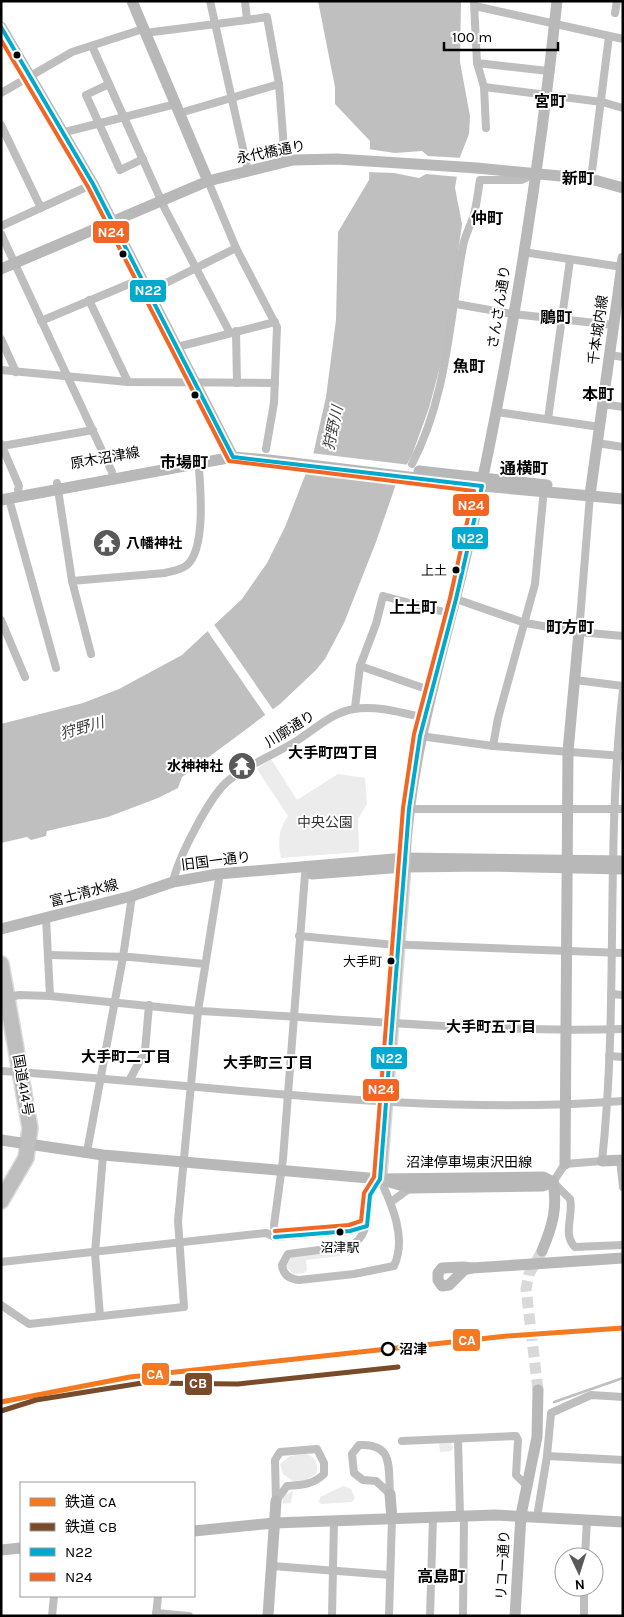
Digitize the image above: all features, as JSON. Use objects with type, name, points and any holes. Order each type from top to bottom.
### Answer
[{"type":"highway","name":"国道414号","points":[[1,964],[4,998],[21,1073],[30,1128],[26,1158],[1,1201]]},
{"type":"main road","name":"さんさん通り","points":[[380,1179],[409,809],[420,736],[456,599],[497,412],[536,173],[557,1]]},
{"type":"main road","points":[[130,3],[144,31],[208,181]]},
{"type":"main road","points":[[1,27],[61,133],[93,184],[231,455]]},
{"type":"main road","name":"永代橋通り","points":[[1,269],[208,181],[289,161],[337,159],[477,168],[591,179],[623,188]]},
{"type":"main road","name":"千本城内線","points":[[590,495],[614,326],[619,311],[622,263]]},
{"type":"main road","name":"原木沼津線","points":[[4,498],[112,472],[231,455],[268,454],[415,470],[482,481]]},
{"type":"main road","name":"原木沼津線","points":[[4,498],[18,490],[58,486],[199,460]]},
{"type":"main road","points":[[482,481],[544,488],[570,487],[590,495],[623,499]]},
{"type":"main road","points":[[565,1164],[568,751],[579,632]]},
{"type":"main road","name":"旧国一通り","points":[[173,882],[218,874],[404,862],[618,865]]},
{"type":"main road","name":"旧国一通り","points":[[173,882],[305,874],[404,862]]},
{"type":"main road","name":"富士清水線","points":[[1,930],[132,896],[173,882]]},
{"type":"main road","points":[[1,1140],[103,1155],[380,1179]]},
{"type":"main road","points":[[602,1162],[621,1160]]},
{"type":"main road","name":"沼津停車場東沢田線","points":[[380,1179],[543,1177],[553,1182]]},
{"type":"main road","name":"沼津停車場東沢田線","points":[[380,1179],[410,1188],[543,1186],[553,1182]]},
{"type":"main road","points":[[542,1250],[553,1226],[556,1196],[553,1182]]},
{"type":"main road","points":[[472,1268],[623,1258]]},
{"type":"main road","points":[[521,1515],[537,1437],[538,1390]]},
{"type":"main road","points":[[390,1494],[392,1519]]},
{"type":"main road","points":[[268,1616],[276,1500]]},
{"type":"main road","points":[[195,1531],[274,1523],[462,1516],[521,1515],[623,1522]]},
{"type":"main road","name":"リコー通り","points":[[515,1616],[521,1515]]},
{"type":"main road","points":[[1,1550],[20,1548]]},
{"type":"street","points":[[210,1],[248,171]]},
{"type":"street","points":[[245,1],[247,20]]},
{"type":"street","points":[[494,11],[495,1]]},
{"type":"street","points":[[486,128],[484,88],[477,63],[474,4],[494,11],[623,39]]},
{"type":"street","points":[[1,93],[72,52],[144,31],[268,17],[289,161]]},
{"type":"street","points":[[591,179],[609,36]]},
{"type":"street","points":[[92,46],[162,201],[196,268],[233,332],[237,383]]},
{"type":"street","points":[[477,63],[548,71]]},
{"type":"street","points":[[109,84],[86,95],[99,124],[120,170],[143,159]]},
{"type":"street","points":[[61,133],[124,118],[232,98],[279,84]]},
{"type":"street","points":[[484,88],[602,102],[623,108]]},
{"type":"street","points":[[1,125],[41,208]]},
{"type":"street","points":[[415,470],[439,394],[456,304],[464,245],[474,213],[480,180],[520,180],[536,173]]},
{"type":"street","points":[[208,181],[236,248],[277,327],[268,454]]},
{"type":"street","points":[[1,226],[93,184]]},
{"type":"street","points":[[1,234],[112,472]]},
{"type":"street","points":[[148,292],[236,248]]},
{"type":"street","points":[[523,252],[570,260],[622,263]]},
{"type":"street","points":[[548,419],[564,319],[570,260]]},
{"type":"street","points":[[41,321],[141,279]]},
{"type":"street","points":[[89,300],[128,382]]},
{"type":"street","points":[[456,304],[513,314],[614,326]]},
{"type":"street","points":[[177,347],[275,322]]},
{"type":"street","points":[[1,339],[16,372]]},
{"type":"street","points":[[610,355],[623,357]]},
{"type":"street","points":[[1,370],[67,378],[128,382],[274,383]]},
{"type":"street","points":[[603,404],[623,406]]},
{"type":"street","points":[[497,412],[600,427]]},
{"type":"street","points":[[18,490],[19,486],[2,445],[93,430]]},
{"type":"street","points":[[597,443],[623,447]]},
{"type":"street","points":[[72,581],[165,572],[178,570],[188,564],[195,550],[202,510],[199,460]]},
{"type":"street","points":[[58,486],[72,581],[91,654]]},
{"type":"street","points":[[493,746],[498,718],[534,584],[544,488]]},
{"type":"street","points":[[579,632],[590,495]]},
{"type":"street","points":[[4,498],[56,668]]},
{"type":"street","points":[[355,708],[360,666],[376,624],[383,596],[452,614]]},
{"type":"street","points":[[456,599],[525,623],[579,632],[623,636]]},
{"type":"street","points":[[1,620],[25,677]]},
{"type":"street","points":[[360,666],[432,691]]},
{"type":"street","points":[[575,680],[623,686]]},
{"type":"street","points":[[623,690],[619,755],[618,865],[613,920],[607,1102],[602,1162],[565,1164],[553,1182],[570,1198],[568,1230],[570,1243],[575,1247],[623,1245]]},
{"type":"street","name":"川廓通り","points":[[173,882],[180,861],[194,833],[216,795],[229,780],[329,719],[355,708],[390,711],[425,718]]},
{"type":"street","points":[[420,736],[493,746],[619,755]]},
{"type":"street","points":[[409,809],[619,809]]},
{"type":"street","points":[[276,1237],[274,1225],[278,1183],[282,1170],[305,874]]},
{"type":"street","points":[[1,1305],[29,1324],[184,1307],[178,1221],[186,1161],[198,1011],[219,879]]},
{"type":"street","points":[[87,1152],[123,957],[132,896]]},
{"type":"street","points":[[46,918],[50,996]]},
{"type":"street","points":[[613,920],[623,920]]},
{"type":"street","points":[[299,936],[398,944],[623,953]]},
{"type":"street","points":[[48,955],[79,954],[204,964]]},
{"type":"street","points":[[611,994],[623,995]]},
{"type":"street","points":[[4,998],[19,995],[50,996],[115,1001],[198,1011],[482,1028],[623,1029]]},
{"type":"street","points":[[129,1081],[144,1051],[148,1005]]},
{"type":"street","points":[[609,1056],[623,1057]]},
{"type":"street","points":[[1,1071],[385,1101],[566,1105],[623,1101]]},
{"type":"street","points":[[100,1316],[95,1253],[103,1155]]},
{"type":"street","points":[[621,1160],[623,1187]]},
{"type":"street","points":[[380,1179],[396,1218],[398,1251],[394,1266],[354,1274],[292,1280],[282,1269],[283,1259],[288,1254],[351,1246],[359,1241],[367,1226],[370,1195],[380,1179]]},
{"type":"street","points":[[391,1202],[410,1188]]},
{"type":"street","points":[[1,1262],[173,1245],[179,1242],[266,1233],[276,1237],[350,1231],[367,1226]]},
{"type":"street","points":[[537,1517],[547,1456],[551,1414],[592,1396],[623,1397]]},
{"type":"street","points":[[402,1441],[516,1436],[518,1440],[516,1475],[528,1487]]},
{"type":"street","points":[[458,1440],[462,1516],[463,1616]]},
{"type":"street","points":[[359,1445],[382,1449],[387,1454],[390,1494],[376,1481],[363,1480],[354,1473],[352,1454],[359,1445]]},
{"type":"street","points":[[317,1450],[324,1462],[324,1474],[318,1480],[307,1484],[287,1486],[276,1500],[275,1460],[280,1452],[317,1450]]},
{"type":"street","points":[[547,1456],[623,1460]]},
{"type":"street","points":[[430,1616],[433,1517]]},
{"type":"street","points":[[389,1616],[392,1519]]},
{"type":"street","points":[[586,1547],[587,1520]]},
{"type":"street","points":[[332,1616],[334,1521]]},
{"type":"street","points":[[272,1566],[390,1575]]},
{"type":"street","points":[[52,1616],[54,1597]]},
{"type":"street","points":[[158,1597],[156,1615],[188,1616]]},
{"type":"street","points":[[584,1597],[584,1616]]},
{"type":"green space","name":"中央公園","points":[[271,759],[297,800],[338,774],[365,778],[367,804],[358,819],[359,852],[281,858],[280,836],[282,826],[288,816],[257,769]]},
{"type":"green space","points":[[340,1252],[340,1256],[306,1260],[307,1270],[304,1273],[293,1274],[286,1266],[292,1257]]},
{"type":"green space","points":[[439,1443],[451,1443],[453,1448],[451,1451],[440,1452]]},
{"type":"green space","points":[[306,1454],[316,1461],[316,1474],[306,1480],[293,1481],[283,1474],[280,1464],[290,1456]]},
{"type":"green space","points":[[343,1486],[351,1489],[355,1498],[352,1502],[321,1504],[319,1502],[320,1497]]},
{"type":"green space","points":[[293,1491],[291,1503],[283,1504],[283,1496]]},
{"type":"water","name":"狩野川","points":[[318,1],[461,1],[460,62],[470,116],[469,134],[460,157],[455,188],[462,224],[445,348],[429,408],[412,455],[396,484],[376,542],[344,623],[325,659],[280,704],[182,777],[178,788],[158,798],[108,817],[47,831],[46,836],[31,840],[27,837],[1,843],[1,724],[83,703],[119,689],[182,655],[242,599],[267,563],[285,527],[313,455],[326,397],[336,320],[338,232],[369,180],[370,141],[335,104],[335,87]]},
{"type":"pier","points":[[368,149],[395,153],[422,151],[428,156],[463,158],[460,177],[426,174],[419,178],[394,173],[367,172]]},
{"type":"pier","points":[[311,453],[410,465],[401,481],[304,470]]},
{"type":"pier","points":[[213,623],[274,711],[266,716],[206,629]]},
{"type":"waterway","points":[[554,1402],[623,1378]]},
{"type":"tunnel","points":[[538,1390],[526,1289],[529,1274],[542,1251]]},
{"type":"rail line","name":"CA","points":[[1,1402],[130,1377],[507,1336],[623,1328]]},
{"type":"rail line","name":"CB","points":[[1,1411],[36,1400],[142,1383],[238,1384],[398,1367]]},
{"type":"transit line","name":"N22","points":[[1,27],[93,184],[233,457],[482,486],[456,599],[420,736],[409,809],[380,1179],[370,1195],[367,1226],[350,1231],[275,1237]]},
{"type":"transit line","name":"N24","points":[[1,40],[88,187],[229,461],[474,491],[450,598],[414,734],[403,808],[374,1177],[364,1193],[361,1221],[349,1225],[275,1231]]},
{"type":"place","name":"八幡神社","points":[[107,543]]},
{"type":"place","name":"上土","points":[[456,570]]},
{"type":"place","name":"水神神社","points":[[242,766]]},
{"type":"place","name":"大手町","points":[[391,961]]},
{"type":"place","name":"沼津駅","points":[[340,1232]]},
{"type":"place","name":"沼津","points":[[388,1349]]},
{"type":"district","name":"宮町","points":[[550,101]]},
{"type":"district","name":"新町","points":[[578,178]]},
{"type":"district","name":"仲町","points":[[487,218]]},
{"type":"district","name":"鵰町","points":[[556,317]]},
{"type":"district","name":"魚町","points":[[469,366]]},
{"type":"district","name":"本町","points":[[598,394]]},
{"type":"district","name":"市場町","points":[[184,462]]},
{"type":"district","name":"通横町","points":[[524,468]]},
{"type":"district","name":"上土町","points":[[413,607]]},
{"type":"district","name":"町方町","points":[[570,627]]},
{"type":"district","name":"大手町四丁目","points":[[333,753]]},
{"type":"district","name":"大手町五丁目","points":[[491,1027]]},
{"type":"district","name":"大手町二丁目","points":[[126,1057]]},
{"type":"district","name":"大手町三丁目","points":[[268,1063]]},
{"type":"district","name":"高島町","points":[[441,1576]]}]
